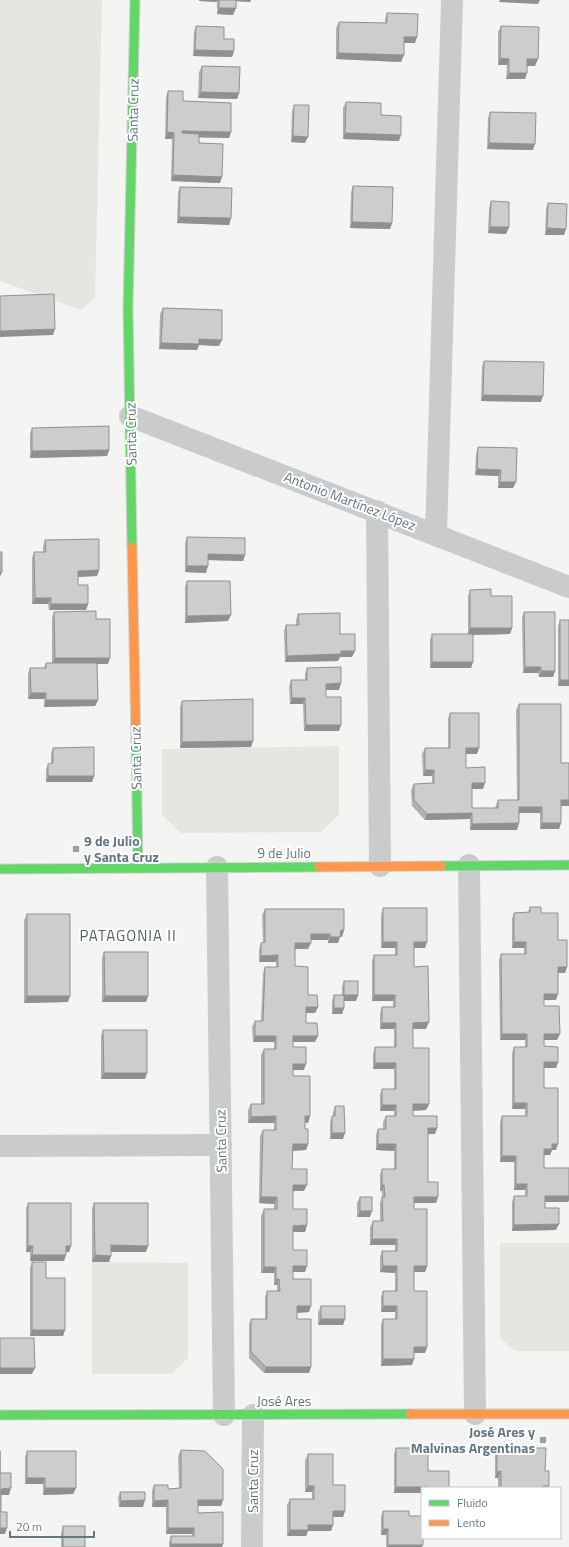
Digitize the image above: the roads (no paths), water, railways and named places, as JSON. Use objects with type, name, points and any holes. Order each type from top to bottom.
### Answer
[{"type":"street","name":"Santa Cruz","points":[[136,0],[128,308],[138,868]]},
{"type":"street","points":[[436,535],[452,0]]},
{"type":"street","name":"Antonio Martínez López","points":[[130,416],[569,587]]},
{"type":"street","points":[[377,511],[380,866]]},
{"type":"street","points":[[469,865],[475,1414]]},
{"type":"street","name":"9 de Julio","points":[[0,869],[569,865]]},
{"type":"street","name":"Santa Cruz","points":[[218,867],[224,1415]]},
{"type":"street","points":[[0,1146],[221,1146]]},
{"type":"street","name":"José Ares","points":[[0,1415],[569,1414]]},
{"type":"street","name":"Santa Cruz","points":[[252,1547],[253,1415]]},
{"type":"place","name":"9 de Julio y Santa Cruz","points":[[76,849]]},
{"type":"place","name":"José Ares y Malvinas Argentinas","points":[[543,1440]]},
{"type":"district","name":"PATAGONIA II","points":[[128,936]]}]
